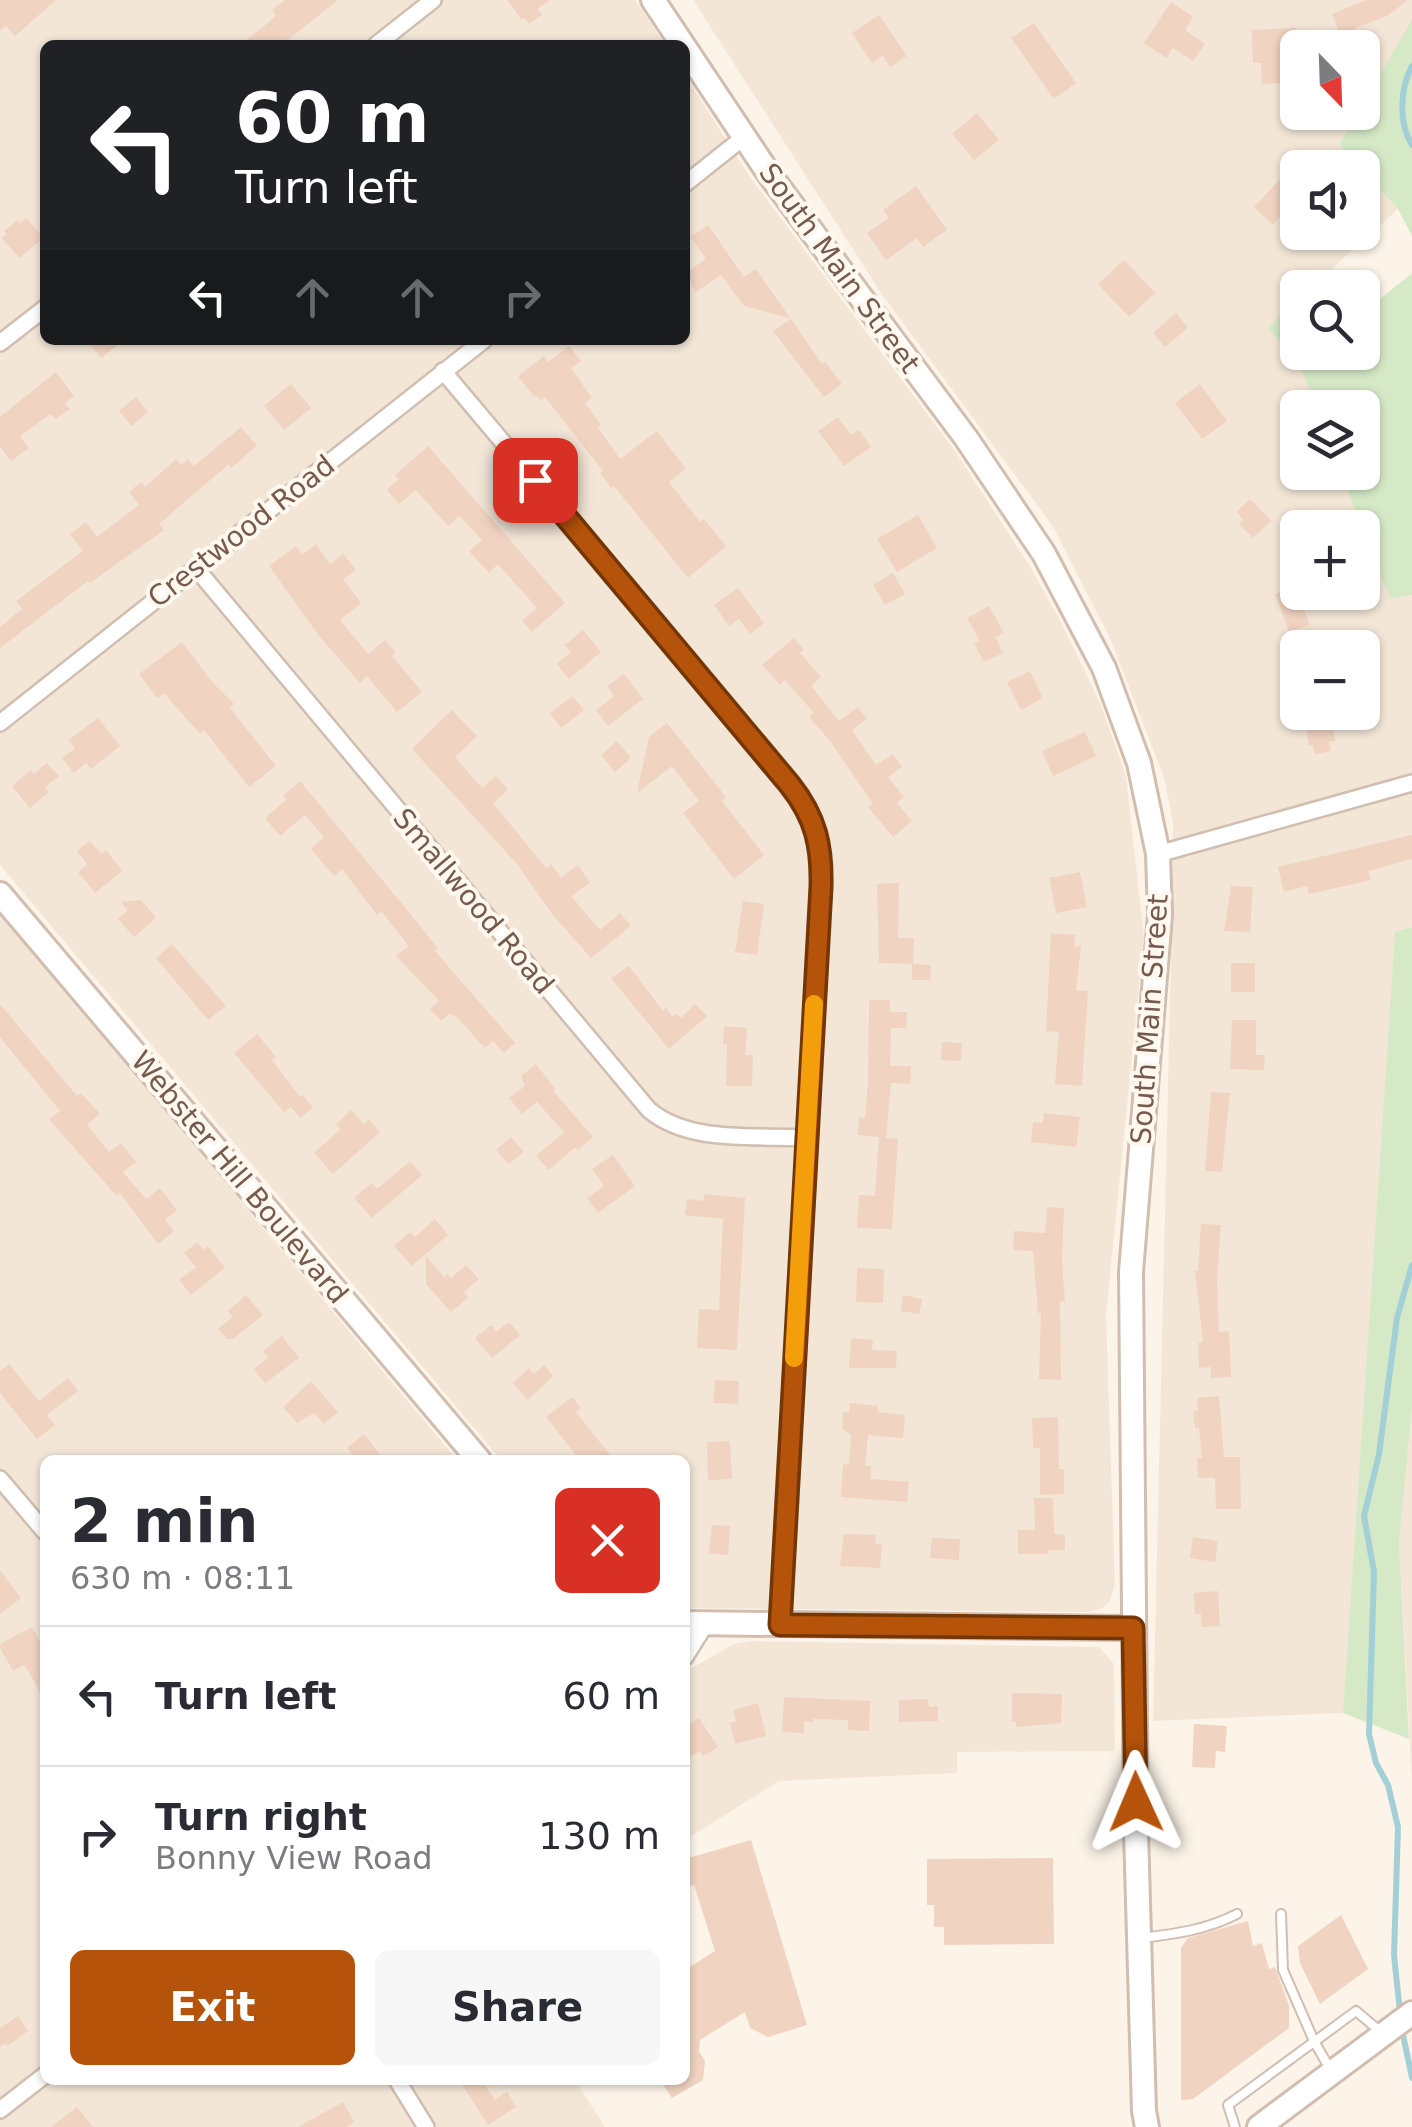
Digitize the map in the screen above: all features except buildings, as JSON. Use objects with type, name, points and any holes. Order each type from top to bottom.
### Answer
[{"type":"main road","name":"South Main Street","points":[[653,0],[679,40]]},
{"type":"main road","name":"South Main Street","points":[[690,56],[862,303],[966,438],[1044,554],[1091,641],[1119,703],[1139,763],[1158,854],[1160,914],[1131,1272],[1138,1938],[1147,2127]]},
{"type":"main road","name":"Webster Hill Boulevard","points":[[0,894],[476,1455]]},
{"type":"main road","points":[[695,1624],[1133,1628]]},
{"type":"main road","points":[[1260,2127],[1400,2022]]},
{"type":"street","points":[[382,40],[433,0]]},
{"type":"street","points":[[690,180],[744,138]]},
{"type":"street","points":[[0,343],[40,312]]},
{"type":"street","name":"Crestwood Road","points":[[0,723],[478,345]]},
{"type":"street","points":[[443,372],[790,785],[810,812],[820,840],[780,1625]]},
{"type":"street","name":"Smallwood Road","points":[[195,566],[650,1110],[666,1122],[691,1132],[806,1138]]},
{"type":"street","points":[[1158,854],[1412,783]]},
{"type":"street","points":[[0,1479],[40,1526]]},
{"type":"street","points":[[0,2110],[40,2079]]},
{"type":"street","points":[[400,2085],[426,2127]]},
{"type":"lane","points":[[1138,1938],[1178,1934],[1237,1914]]},
{"type":"lane","points":[[1281,1914],[1284,1970],[1332,2074]]},
{"type":"lane","points":[[1234,2127],[1228,2104],[1356,2011],[1400,2022]]},
{"type":"shaded area","points":[[0,0],[635,0],[662,40],[40,40],[40,345],[690,345],[690,84],[750,177],[955,451],[1031,568],[1101,705],[1126,776],[1144,937],[1106,1315],[1115,1584],[1110,1601],[1089,1612],[690,1608],[690,1455],[497,1455],[0,865]]},
{"type":"shaded area","points":[[693,0],[1412,0],[1412,19],[1380,75],[1380,30],[1280,30],[1280,130],[1348,130],[1339,144],[1344,150],[1280,150],[1280,250],[1353,250],[1331,270],[1280,270],[1280,316],[1268,328],[1280,341],[1280,370],[1302,370],[1309,390],[1280,390],[1280,490],[1348,490],[1356,510],[1280,510],[1280,610],[1380,610],[1380,572],[1390,598],[1412,595],[1412,927],[1395,933],[1343,1713],[1153,1721],[1173,823],[1164,777],[1110,638],[1052,525],[883,296]]},
{"type":"shaded area","points":[[1380,189],[1398,209],[1380,225]]},
{"type":"shaded area","points":[[0,914],[453,1455],[40,1455],[40,2085],[578,2085],[605,2127],[0,2127]]},
{"type":"shaded area","points":[[1412,1410],[1412,1781],[1399,1543]]},
{"type":"shaded area","points":[[750,1641],[1099,1647],[1114,1664],[1115,1751],[957,1752],[957,1773],[779,1781],[690,1837],[690,1669],[734,1644]]},
{"type":"green space","points":[[1412,19],[1412,236],[1398,209],[1380,189],[1380,150],[1344,150],[1339,144],[1348,130],[1380,130],[1380,75]]},
{"type":"green space","points":[[1412,273],[1412,595],[1390,599],[1380,573],[1380,510],[1355,510],[1348,490],[1380,490],[1380,390],[1309,390],[1302,370],[1380,370],[1380,299]]},
{"type":"green space","points":[[1280,316],[1280,341],[1267,328]]},
{"type":"green space","points":[[1412,927],[1412,1409],[1399,1543],[1409,1739],[1343,1713],[1395,932]]},
{"type":"waterway","points":[[1412,66],[1402,106],[1404,126],[1412,145]]},
{"type":"waterway","points":[[1400,2012],[1394,1955],[1398,1827],[1369,1734],[1374,1572],[1364,1516],[1379,1454],[1397,1318],[1412,1265]]},
{"type":"waterway","points":[[1402,2030],[1412,2078]]},
{"type":"slow traffic","points":[[794,1358],[814,1004]]},
{"type":"route","points":[[535,480],[790,785],[810,812],[820,840],[821,887],[780,1625],[1133,1628],[1136,1802]]}]
